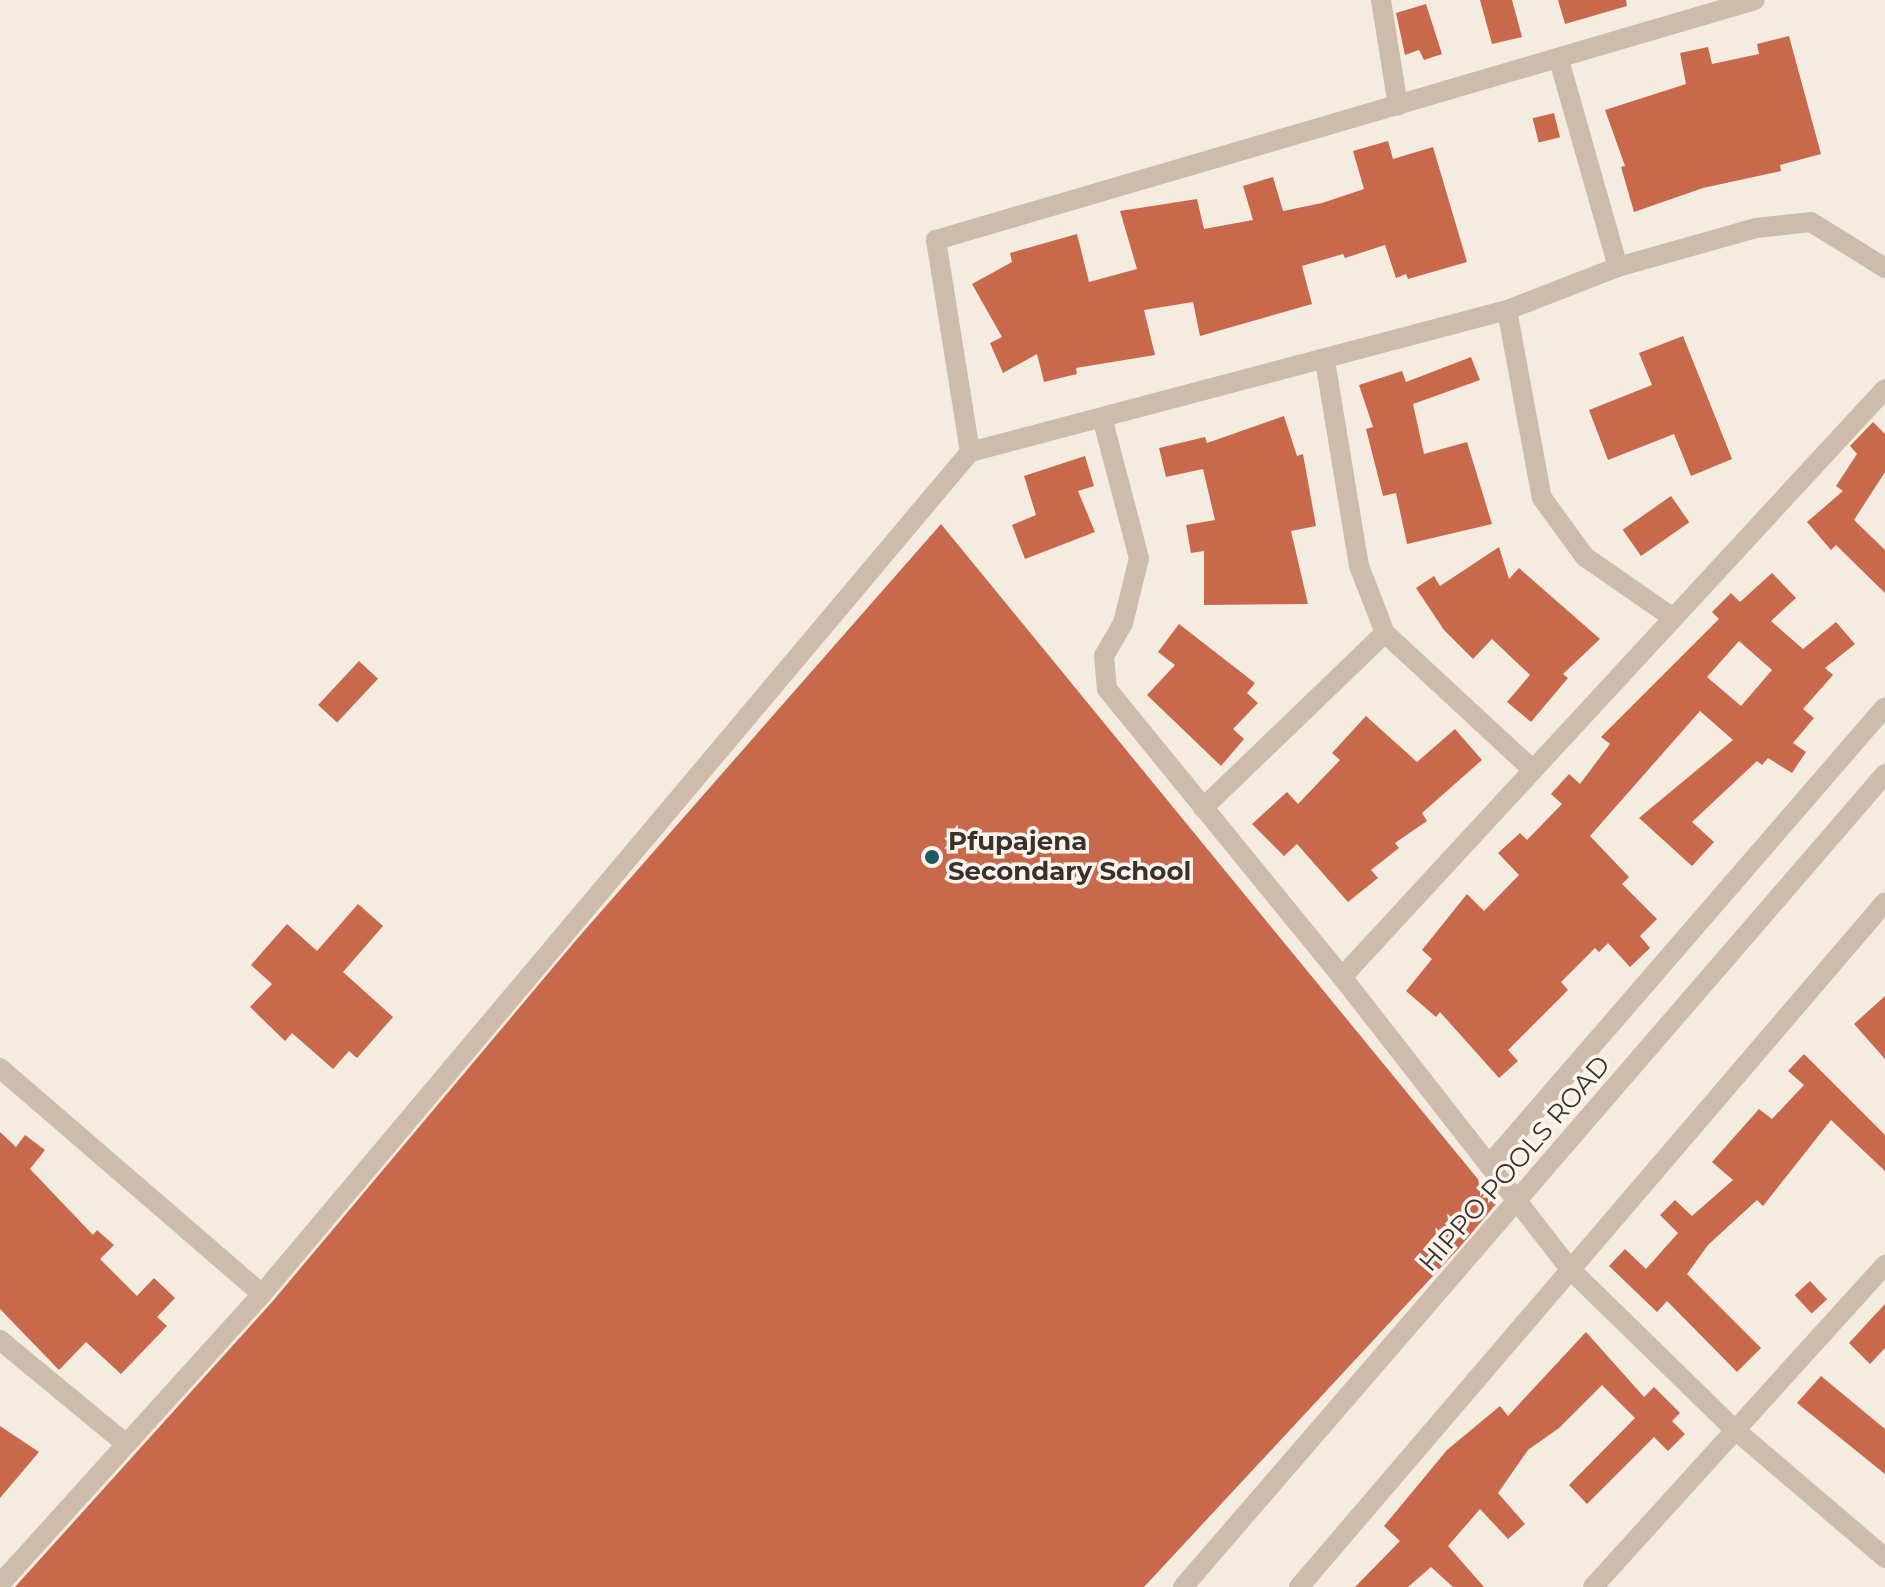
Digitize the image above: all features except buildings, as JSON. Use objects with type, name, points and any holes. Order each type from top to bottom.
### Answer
[{"type":"street","points":[[1381,0],[1398,106]]},
{"type":"street","points":[[970,452],[936,240],[1559,60],[1755,0]]},
{"type":"street","points":[[1559,60],[1618,267]]},
{"type":"street","points":[[0,1584],[262,1294],[970,452],[1103,421],[1507,310],[1618,267],[1756,228],[1811,222],[1884,265]]},
{"type":"street","points":[[1507,310],[1542,498],[1585,557],[1672,617]]},
{"type":"street","points":[[1325,360],[1359,566],[1385,633],[1532,769]]},
{"type":"street","points":[[1342,977],[1885,389]]},
{"type":"street","points":[[1103,421],[1139,558],[1123,623],[1104,656],[1107,689],[1342,977],[1571,1270],[1733,1428],[1885,1558]]},
{"type":"street","points":[[1203,808],[1385,633]]},
{"type":"street","points":[[1489,1165],[1885,707]]},
{"type":"street","name":"HIPPO POOLS ROAD","points":[[1183,1587],[1885,774]]},
{"type":"street","points":[[1299,1587],[1885,902]]},
{"type":"street","points":[[0,1068],[262,1294]]},
{"type":"street","points":[[1593,1587],[1733,1428],[1885,1265]]},
{"type":"street","points":[[0,1340],[126,1444]]},
{"type":"place","name":"Pfupajena Secondary School","points":[[932,857]]}]
